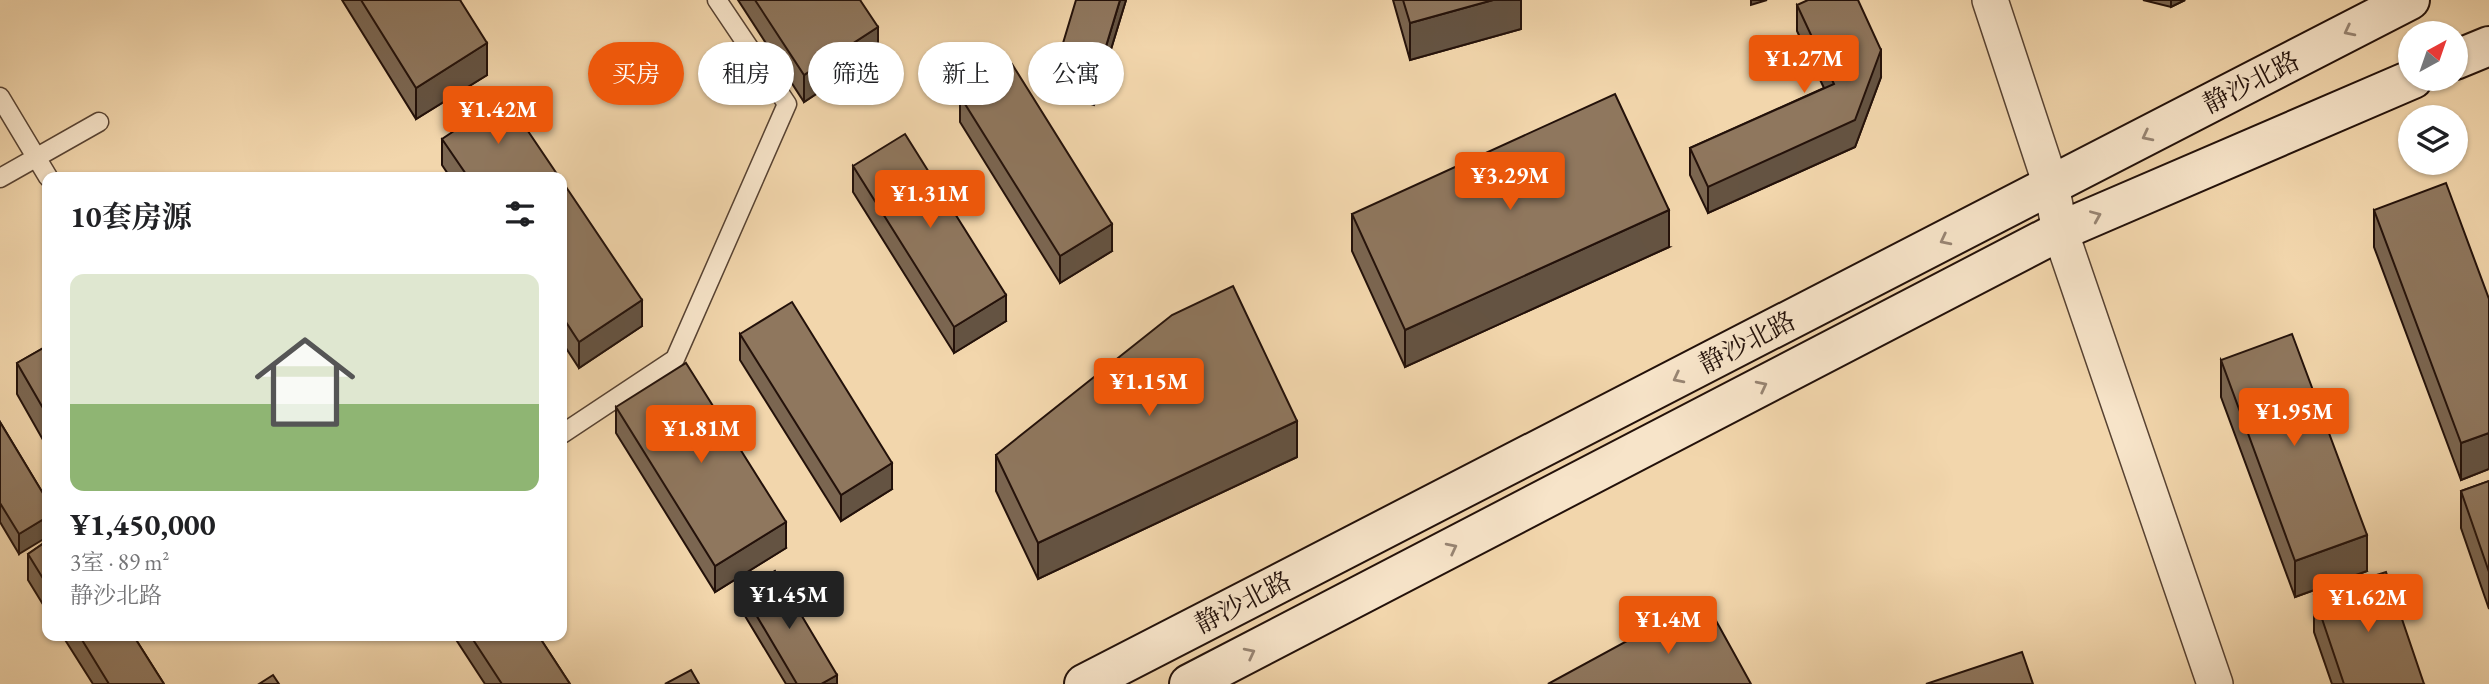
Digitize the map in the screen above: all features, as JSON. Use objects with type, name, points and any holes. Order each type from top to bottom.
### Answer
[{"type":"street","points":[[1990,0],[2051,186],[2060,231],[2215,684]]},
{"type":"street","name":"静沙北路","points":[[1084,684],[2410,0]]},
{"type":"street","points":[[2468,55],[2489,46]]},
{"type":"street","name":"静沙北路","points":[[1189,684],[2060,231],[2398,85]]},
{"type":"lane","points":[[567,431],[676,359],[787,104],[717,0]]},
{"type":"lane","points":[[0,97],[45,172]]},
{"type":"lane","points":[[0,178],[99,122]]},
{"type":"building","points":[[361,0],[460,0],[487,43],[416,88]]},
{"type":"building","points":[[755,0],[860,0],[878,27],[855,42],[808,42],[808,72],[804,75],[794,60],[794,42],[782,42]]},
{"type":"building","points":[[1076,0],[1120,0],[1107,42],[1063,42]]},
{"type":"building","points":[[1403,0],[1493,0],[1410,23]]},
{"type":"building","points":[[1808,0],[1858,0],[1881,50],[1855,120],[1708,187],[1690,148],[1834,84],[1797,5]]},
{"type":"building","points":[[1014,67],[1028,90],[1028,105],[1038,105],[1112,224],[1060,256],[966,105],[1014,105]]},
{"type":"building","points":[[1615,94],[1669,210],[1405,330],[1352,214]]},
{"type":"building","points":[[505,97],[556,172],[465,172],[442,139]]},
{"type":"building","points":[[905,134],[1006,295],[954,327],[853,166]]},
{"type":"building","points":[[2446,183],[2489,299],[2489,433],[2461,443],[2374,210]]},
{"type":"building","points":[[567,188],[642,300],[579,342],[567,324]]},
{"type":"building","points":[[1233,286],[1297,421],[1038,543],[996,455],[1172,315]]},
{"type":"building","points":[[792,302],[892,463],[841,495],[740,334]]},
{"type":"building","points":[[2292,334],[2367,535],[2295,561],[2221,360]]},
{"type":"building","points":[[42,349],[42,406],[17,363]]},
{"type":"building","points":[[686,363],[786,522],[715,566],[616,407]]},
{"type":"building","points":[[0,422],[42,492],[42,520],[19,534],[0,503]]},
{"type":"building","points":[[2489,481],[2489,572],[2461,491]]},
{"type":"building","points":[[42,544],[42,577],[28,554]]},
{"type":"building","points":[[775,571],[837,675],[821,684],[797,684],[742,591]]},
{"type":"building","points":[[2386,572],[2424,684],[2344,684],[2314,595]]},
{"type":"building","points":[[1704,599],[1751,684],[1548,684]]},
{"type":"building","points":[[83,641],[137,641],[164,684],[109,684]]},
{"type":"building","points":[[474,641],[542,641],[570,684],[502,684]]},
{"type":"building","points":[[2022,652],[2033,684],[1926,684]]},
{"type":"building","points":[[691,670],[699,684],[665,684]]},
{"type":"building","points":[[273,675],[279,684],[259,684]]}]
